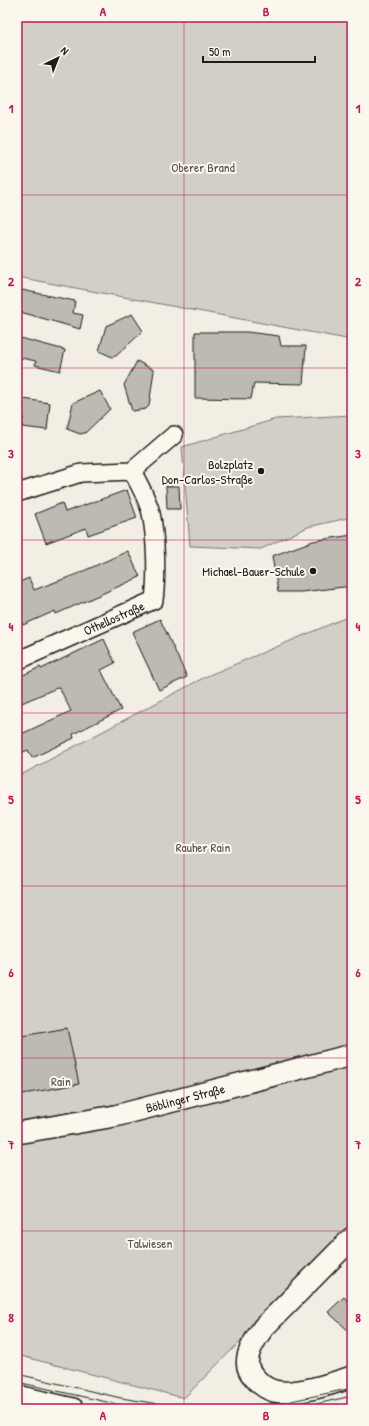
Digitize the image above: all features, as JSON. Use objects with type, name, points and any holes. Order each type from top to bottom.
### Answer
[{"type":"main road","name":"Böblinger Straße","points":[[17,1133],[115,1116],[352,1055]]},
{"type":"main road","points":[[352,1238],[263,1328],[251,1345],[247,1361],[249,1373],[261,1385],[274,1391],[297,1392],[352,1377]]},
{"type":"main road","points":[[17,1396],[73,1409]]},
{"type":"street","points":[[17,493],[81,474],[132,470],[174,436]]},
{"type":"street","name":"Othellostraße","points":[[17,661],[154,600],[157,578],[151,513],[142,488],[132,470]]},
{"type":"green space","name":"Oberer Brand","points":[[17,17],[352,17],[352,340],[17,277]]},
{"type":"green space","points":[[352,415],[352,517],[308,527],[261,549],[190,546],[182,447],[276,419]]},
{"type":"green space","points":[[352,615],[352,1224],[338,1243],[184,1398],[17,1355],[17,777],[207,676]]},
{"type":"building","points":[[17,289],[75,301],[73,313],[83,315],[80,329],[17,311]]},
{"type":"building","points":[[132,314],[143,331],[116,356],[112,357],[99,351],[106,326]]},
{"type":"building","points":[[195,332],[247,332],[279,336],[281,346],[306,346],[303,384],[254,383],[251,399],[195,398]]},
{"type":"building","points":[[17,337],[65,350],[60,371],[35,365],[36,361],[17,357]]},
{"type":"building","points":[[137,361],[154,370],[149,406],[146,409],[132,411],[124,385]]},
{"type":"building","points":[[100,391],[110,409],[85,433],[80,434],[67,429],[73,403]]},
{"type":"building","points":[[17,398],[50,403],[47,430],[22,427],[23,417],[17,415]]},
{"type":"building","points":[[166,486],[179,486],[180,509],[167,509]]},
{"type":"building","points":[[127,490],[137,518],[88,535],[86,528],[46,543],[35,514],[62,503],[65,512]]},
{"type":"building","name":"Michael-Bauer-Schule","points":[[352,535],[352,586],[301,592],[278,592],[272,556],[313,541]]},
{"type":"building","points":[[128,551],[140,577],[56,614],[55,611],[23,625],[17,611],[17,583],[29,578],[34,590],[77,574]]},
{"type":"building","points":[[160,619],[187,677],[159,690],[132,632]]},
{"type":"building","points":[[104,639],[115,663],[101,670],[121,710],[73,734],[74,738],[32,758],[28,750],[21,753],[17,744],[17,736],[71,711],[59,687],[17,705],[17,678],[40,667],[41,669]]},
{"type":"building","points":[[67,1028],[79,1084],[17,1095],[17,1037]]},
{"type":"building","points":[[344,1297],[352,1305],[352,1334],[328,1312]]},
{"type":"tram line","points":[[17,1374],[121,1398],[165,1405],[220,1408],[282,1403],[352,1388]]},
{"type":"tram line","points":[[17,1382],[144,1409]]},
{"type":"tram line","points":[[294,1409],[352,1396]]},
{"type":"place","name":"Bolzplatz Don-Carlos-Straße","points":[[261,471]]},
{"type":"place","name":"Michael-Bauer-Schule","points":[[313,571]]},
{"type":"park label","name":"Rauher Rain","points":[[203,847]]},
{"type":"park label","name":"Rain","points":[[61,1081]]},
{"type":"park label","name":"Talwiesen","points":[[150,1243]]}]
